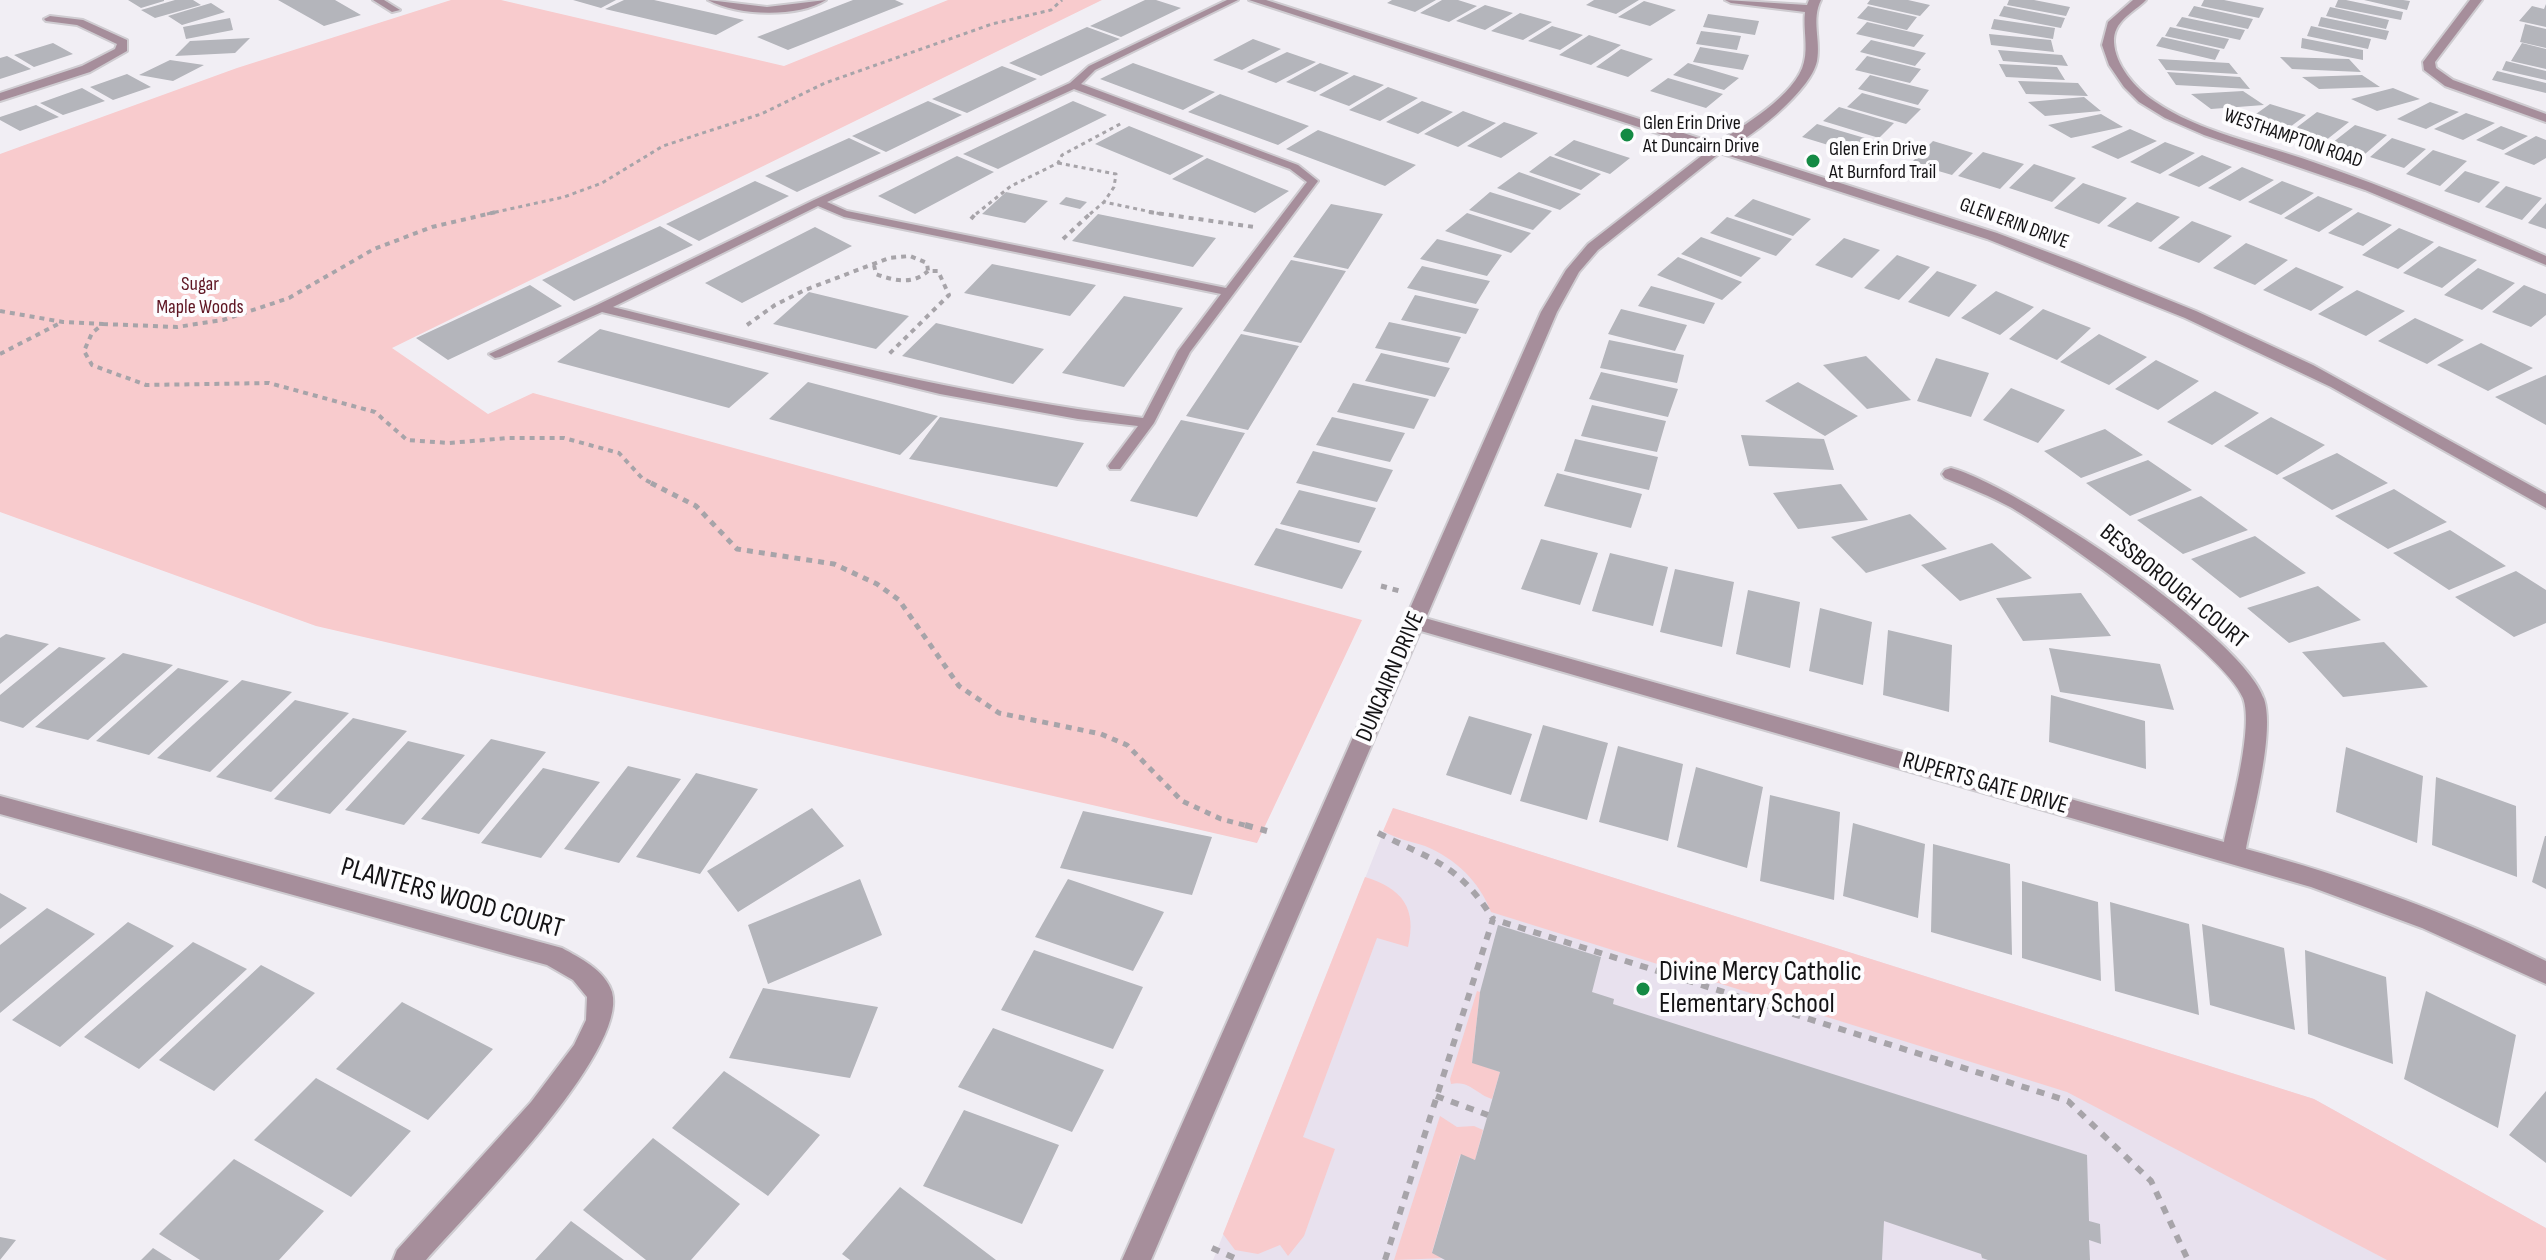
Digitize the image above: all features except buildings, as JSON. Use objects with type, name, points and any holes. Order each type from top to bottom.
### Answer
[{"type":"street","name":"GLEN ERIN DRIVE","points":[[1255,0],[1992,236],[2154,299],[2318,374],[2386,409],[2546,502]]},
{"type":"street","points":[[1731,0],[1812,5]]},
{"type":"street","name":"WESTHAMPTON ROAD","points":[[2140,0],[2113,24],[2107,35],[2108,46],[2111,58],[2131,87],[2151,105],[2212,132],[2383,193],[2546,261]]},
{"type":"street","points":[[2476,0],[2429,62],[2430,70],[2449,83],[2546,118]]},
{"type":"street","name":"DUNCAIRN DRIVE","points":[[1136,1260],[1549,312],[1573,270],[1593,247],[1792,91],[1809,74],[1812,5]]},
{"type":"street","points":[[0,97],[86,69],[121,51],[123,42],[79,22],[50,19]]},
{"type":"street","name":"BESSBOROUGH COURT","points":[[1951,474],[1988,488],[2054,526],[2201,638],[2242,677],[2254,697],[2257,722],[2233,855]]},
{"type":"street","name":"RUPERTS GATE DRIVE","points":[[1414,622],[2312,877],[2396,906],[2546,973]]},
{"type":"street","name":"PLANTERS WOOD COURT","points":[[0,805],[553,956],[582,972],[600,994],[599,1021],[583,1054],[540,1111],[407,1260]]},
{"type":"lane","points":[[377,0],[395,10]]},
{"type":"lane","points":[[712,0],[766,12],[794,10],[822,0]]},
{"type":"lane","points":[[495,354],[601,308],[818,202],[1074,85],[1092,68],[1234,0]]},
{"type":"lane","points":[[1074,85],[1294,167],[1313,181],[1184,351],[1147,423],[1115,466]]},
{"type":"lane","points":[[818,202],[844,214],[1228,292]]},
{"type":"lane","points":[[601,308],[947,393],[1059,414],[1147,423]]},
{"type":"path","points":[[0,311],[63,322],[177,327],[223,320],[289,298],[374,249],[432,227],[564,197],[602,183],[663,146],[761,114],[825,83],[992,24],[1051,10],[1062,0]]},
{"type":"path","points":[[1058,163],[1062,155],[1144,111]]},
{"type":"path","points":[[955,235],[988,200],[1027,174],[1058,163],[1116,174],[1114,187],[1104,202],[1048,254]]},
{"type":"path","points":[[1104,202],[1151,213],[1275,229]]},
{"type":"path","points":[[730,340],[759,315],[822,280],[874,265],[887,257],[910,256],[927,263],[928,271],[925,276],[912,280],[886,279],[876,274],[874,265]]},
{"type":"path","points":[[869,373],[949,295],[938,271],[928,271]]},
{"type":"path","points":[[0,354],[63,322]]},
{"type":"path","points":[[103,324],[92,333],[84,351],[92,365],[146,385],[269,383],[375,412],[407,440],[449,443],[508,438],[564,438],[619,453],[642,478],[696,506],[737,549],[834,564],[877,584],[899,600],[959,686],[999,713],[1101,734],[1127,745],[1182,801],[1221,819],[1267,831]]},
{"type":"path","points":[[1381,586],[1401,591]]},
{"type":"path","points":[[1378,833],[1457,870],[1478,894],[1493,919],[2068,1101],[2151,1181],[2188,1260]]},
{"type":"path","points":[[1385,1260],[1493,919]]},
{"type":"path","points":[[1436,1096],[1488,1115]]},
{"type":"path","points":[[1212,1248],[1239,1260]]},
{"type":"shaded area","name":"Divine Mercy Catholic Elementary School","points":[[1393,808],[2314,1099],[2546,1228],[2546,1260],[1213,1260]]},
{"type":"green space","name":"Sugar Maple Woods","points":[[451,0],[501,0],[784,66],[948,0],[1102,0],[392,348],[488,414],[533,393],[1362,620],[1257,843],[316,626],[0,512],[0,154],[237,68]]},
{"type":"green space","points":[[1393,808],[2314,1099],[2546,1228],[2546,1260],[2387,1260],[2067,1092],[1491,912],[1473,881],[1447,857],[1383,831]]},
{"type":"green space","points":[[1365,877],[1389,888],[1404,902],[1410,921],[1408,947],[1377,938],[1303,1137],[1335,1149],[1304,1236],[1288,1256],[1280,1245],[1258,1254],[1235,1250],[1223,1234]]},
{"type":"green space","points":[[1477,991],[1480,992],[1472,1062],[1500,1072],[1492,1099],[1468,1086],[1451,1084],[1450,1079]]},
{"type":"green space","points":[[1440,1116],[1457,1127],[1474,1126],[1483,1130],[1475,1160],[1460,1155],[1432,1252],[1446,1258],[1394,1260]]},
{"type":"place","name":"Glen Erin Drive At Duncairn Drive","points":[[1627,135]]},
{"type":"place","name":"Glen Erin Drive At Burnford Trail","points":[[1813,161]]},
{"type":"place","name":"Divine Mercy Catholic Elementary School","points":[[1643,989]]}]
